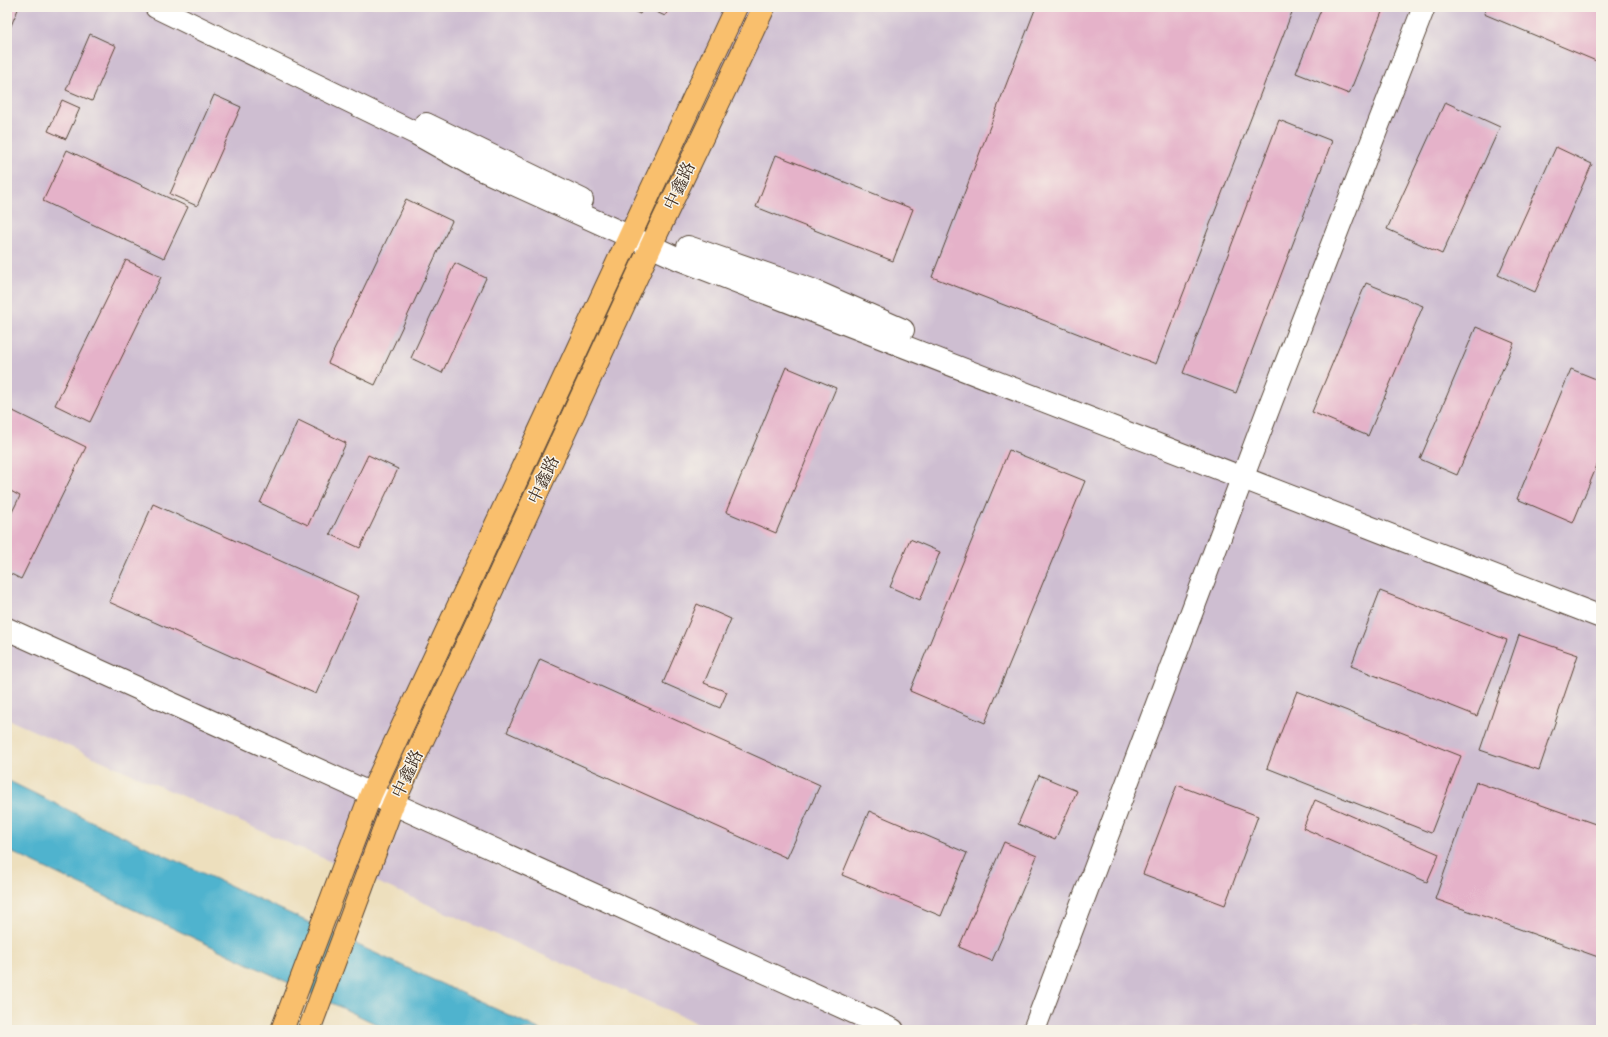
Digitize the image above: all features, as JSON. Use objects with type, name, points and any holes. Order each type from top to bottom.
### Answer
[{"type":"main road","name":"中鑫路","points":[[282,1030],[371,794],[736,7]]},
{"type":"main road","name":"中鑫路","points":[[309,1030],[393,804],[654,240],[764,7]]},
{"type":"street","points":[[156,7],[415,133],[474,166],[632,230],[654,240],[708,270],[1601,601]]},
{"type":"street","points":[[189,7],[575,196],[632,230]]},
{"type":"street","points":[[1034,1030],[1245,470],[1424,7]]},
{"type":"street","points":[[1245,470],[1601,617]]},
{"type":"street","points":[[7,629],[893,1030]]},
{"type":"shaded area","points":[[7,7],[1601,7],[1601,1030],[713,1030],[7,719]]},
{"type":"water","points":[[7,780],[101,826],[541,1030],[389,1030],[7,850]]},
{"type":"building","points":[[7,7],[19,7],[7,35]]},
{"type":"building","points":[[625,7],[643,7],[640,14]]},
{"type":"building","points":[[653,7],[670,7],[665,16],[652,10]]},
{"type":"building","points":[[1036,7],[1294,7],[1156,364],[932,277]]},
{"type":"building","points":[[1322,7],[1384,7],[1349,94],[1296,73]]},
{"type":"building","points":[[1486,7],[1601,7],[1601,63],[1484,14]]},
{"type":"building","points":[[90,34],[116,46],[92,101],[66,90]]},
{"type":"building","points":[[214,95],[241,107],[197,206],[170,194]]},
{"type":"building","points":[[62,100],[80,108],[66,139],[48,131]]},
{"type":"building","points":[[1445,102],[1500,127],[1442,254],[1387,229]]},
{"type":"building","points":[[1279,120],[1332,141],[1236,393],[1183,373]]},
{"type":"building","points":[[1556,147],[1592,164],[1535,292],[1498,275]]},
{"type":"building","points":[[67,150],[188,207],[164,258],[43,201]]},
{"type":"building","points":[[776,155],[913,209],[893,261],[756,207]]},
{"type":"building","points":[[406,199],[452,221],[375,385],[328,363]]},
{"type":"building","points":[[126,260],[161,277],[90,422],[55,405]]},
{"type":"building","points":[[455,263],[486,278],[442,373],[411,358]]},
{"type":"building","points":[[1366,283],[1423,306],[1368,436],[1312,412]]},
{"type":"building","points":[[1476,327],[1514,343],[1457,475],[1420,459]]},
{"type":"building","points":[[786,367],[836,388],[776,533],[726,512]]},
{"type":"building","points":[[1571,369],[1601,381],[1601,456],[1573,523],[1517,499]]},
{"type":"building","points":[[7,408],[86,447],[21,579],[7,572],[7,522],[20,496],[7,489]]},
{"type":"building","points":[[298,420],[346,443],[308,525],[260,503]]},
{"type":"building","points":[[1009,450],[1085,481],[985,723],[910,691]]},
{"type":"building","points":[[368,455],[398,469],[360,548],[330,534]]},
{"type":"building","points":[[153,504],[359,596],[316,694],[109,602]]},
{"type":"building","points":[[910,539],[940,552],[920,600],[890,587]]},
{"type":"building","points":[[1380,591],[1507,640],[1477,716],[1351,666]]},
{"type":"building","points":[[697,604],[731,619],[704,683],[727,692],[720,708],[663,683]]},
{"type":"building","points":[[1519,635],[1578,655],[1539,770],[1480,750]]},
{"type":"building","points":[[540,659],[820,785],[787,858],[507,732]]},
{"type":"building","points":[[1297,691],[1461,756],[1431,833],[1267,768]]},
{"type":"building","points":[[1039,775],[1077,791],[1055,840],[1018,824]]},
{"type":"building","points":[[1476,782],[1601,826],[1601,958],[1435,899]]},
{"type":"building","points":[[1177,785],[1258,816],[1225,905],[1143,874]]},
{"type":"building","points":[[1315,800],[1439,854],[1427,882],[1303,828]]},
{"type":"building","points":[[869,811],[967,853],[941,916],[842,875]]},
{"type":"building","points":[[1004,842],[1037,856],[992,961],[959,947]]}]
